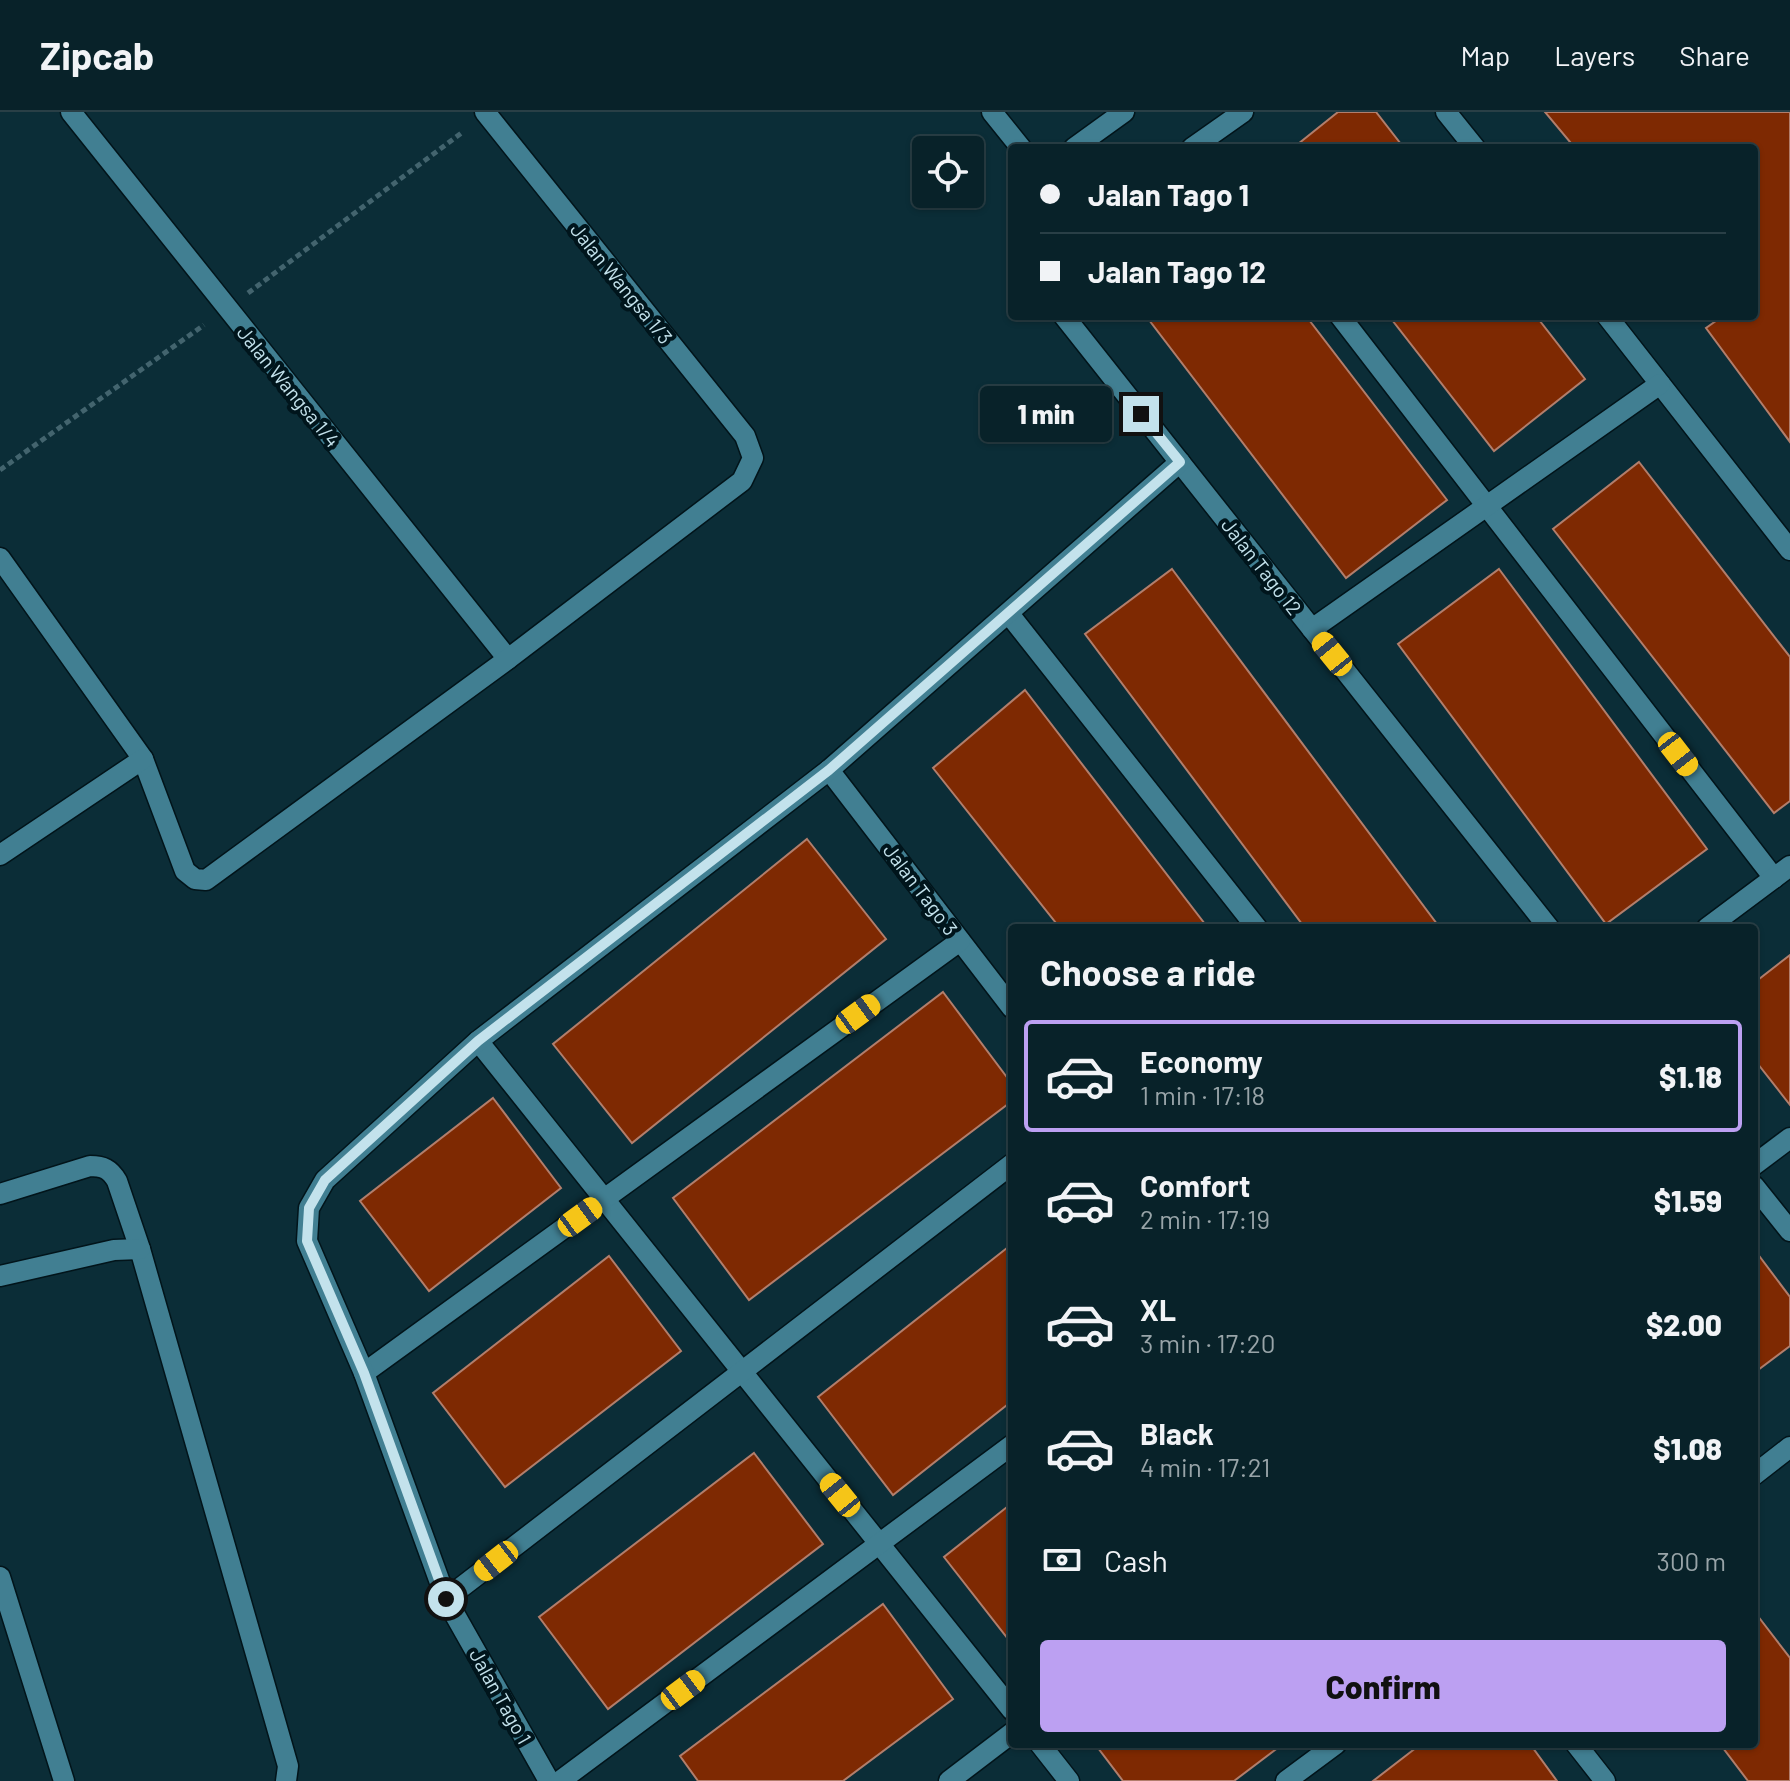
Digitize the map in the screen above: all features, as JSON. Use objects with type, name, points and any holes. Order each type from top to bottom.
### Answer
[{"type":"street","name":"Jalan Wangsa 1/4","points":[[71,112],[508,659]]},
{"type":"street","name":"Jalan Wangsa 1/3","points":[[485,112],[745,436],[753,458],[742,481],[508,659]]},
{"type":"street","points":[[992,112],[1018,144]]},
{"type":"street","points":[[1080,144],[1124,112]]},
{"type":"street","points":[[1203,144],[1243,112]]},
{"type":"street","points":[[1446,112],[1472,144]]},
{"type":"street","name":"Jalan Tago 12","points":[[1067,320],[1546,924]]},
{"type":"street","points":[[1343,320],[1487,506],[1782,872],[1712,924]]},
{"type":"street","points":[[1610,320],[1790,550]]},
{"type":"street","points":[[1312,629],[1660,384]]},
{"type":"street","points":[[1008,1705],[478,1041],[829,770],[1180,462]]},
{"type":"street","points":[[0,558],[143,759],[185,871],[195,879],[206,880],[508,659]]},
{"type":"street","points":[[1009,614],[1254,924]]},
{"type":"street","points":[[0,855],[143,759]]},
{"type":"street","name":"Jalan Tago 3","points":[[829,770],[1008,1003]]},
{"type":"street","points":[[364,1373],[960,941]]},
{"type":"street","name":"Jalan Tago 1","points":[[478,1041],[325,1180],[309,1208],[307,1241],[364,1373],[446,1599],[549,1781]]},
{"type":"street","points":[[1758,1162],[1790,1138]]},
{"type":"street","points":[[0,1194],[90,1166],[101,1166],[111,1171],[117,1181],[140,1249],[288,1766],[286,1781]]},
{"type":"street","points":[[446,1599],[1008,1167]]},
{"type":"street","points":[[1758,1191],[1790,1231]]},
{"type":"street","points":[[0,1276],[114,1250],[140,1249]]},
{"type":"street","points":[[560,1781],[1008,1448]]},
{"type":"street","points":[[1758,1473],[1787,1455]]},
{"type":"street","points":[[0,1577],[64,1781]]},
{"type":"street","points":[[949,1781],[1008,1736]]},
{"type":"street","points":[[1043,1748],[1069,1781]]},
{"type":"street","points":[[1286,1781],[1331,1748]]},
{"type":"street","points":[[1579,1748],[1605,1781]]},
{"type":"building","points":[[1338,112],[1376,112],[1401,144],[1298,144]]},
{"type":"building","points":[[1545,112],[1790,112],[1790,442],[1706,328],[1717,320],[1758,320],[1758,144],[1572,144]]},
{"type":"building","points":[[1149,320],[1309,320],[1447,500],[1346,578]]},
{"type":"building","points":[[1392,320],[1539,320],[1585,379],[1494,451]]},
{"type":"building","points":[[1639,462],[1790,657],[1790,801],[1774,813],[1553,529]]},
{"type":"building","points":[[1172,569],[1437,924],[1302,924],[1085,634]]},
{"type":"building","points":[[1499,569],[1707,849],[1606,924],[1398,644]]},
{"type":"building","points":[[1025,690],[1205,924],[1057,924],[933,768]]},
{"type":"building","points":[[807,839],[886,939],[632,1143],[553,1044]]},
{"type":"building","points":[[1790,955],[1790,1105],[1758,1064],[1758,980]]},
{"type":"building","points":[[943,992],[1008,1079],[1008,1104],[749,1300],[673,1198]]},
{"type":"building","points":[[493,1098],[561,1188],[429,1291],[360,1201]]},
{"type":"building","points":[[1008,1247],[1008,1404],[893,1495],[818,1397]]},
{"type":"building","points":[[1758,1254],[1790,1297],[1790,1346],[1758,1370]]},
{"type":"building","points":[[609,1256],[681,1351],[505,1487],[433,1393]]},
{"type":"building","points":[[754,1453],[823,1544],[608,1709],[539,1617]]},
{"type":"building","points":[[1008,1506],[1008,1639],[944,1557]]},
{"type":"building","points":[[883,1604],[953,1699],[843,1781],[698,1781],[680,1756]]},
{"type":"building","points":[[1758,1616],[1790,1658],[1790,1781],[1748,1781],[1723,1748],[1758,1748]]},
{"type":"building","points":[[1098,1748],[1278,1748],[1234,1781],[1123,1781]]},
{"type":"building","points":[[1416,1748],[1533,1748],[1557,1781],[1373,1781]]},
{"type":"route","points":[[446,1599],[364,1373],[307,1241],[309,1208],[325,1180],[478,1041],[829,770],[1180,462],[1141,414]]}]
